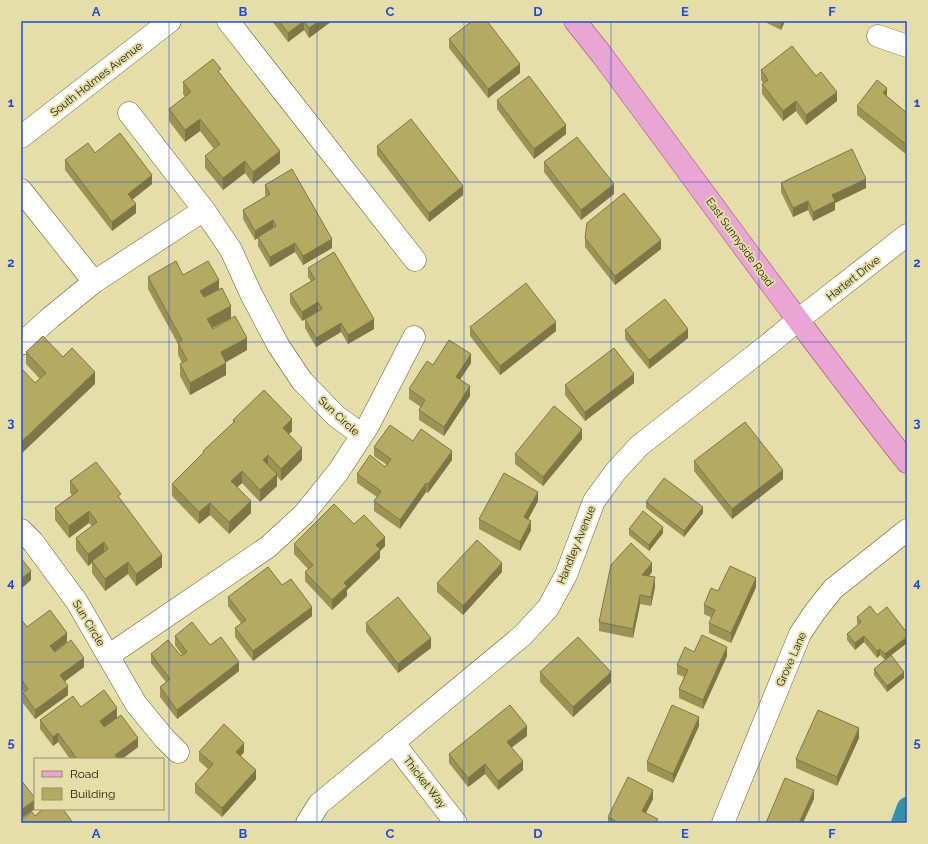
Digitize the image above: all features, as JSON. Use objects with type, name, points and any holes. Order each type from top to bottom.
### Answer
[{"type":"main road","name":"East Sunnyside Road","points":[[575,21],[612,68],[798,320],[907,462]]},
{"type":"street","name":"South Holmes Avenue","points":[[21,137],[170,21]]},
{"type":"street","points":[[228,21],[415,260]]},
{"type":"street","points":[[878,36],[907,46]]},
{"type":"street","name":"Sun Circle","points":[[21,530],[32,542],[77,602],[108,656],[268,547],[304,514],[338,472],[362,435],[336,416],[302,381],[278,346],[251,294],[231,250],[204,210],[129,112]]},
{"type":"street","points":[[21,190],[94,282]]},
{"type":"street","points":[[21,344],[94,282],[204,210]]},
{"type":"street","name":"Hartert Drive","points":[[798,320],[907,236]]},
{"type":"street","name":"Handley Avenue","points":[[307,823],[318,804],[522,636],[548,608],[566,575],[594,501],[616,471],[639,446],[798,320]]},
{"type":"street","points":[[362,435],[414,337]]},
{"type":"street","name":"Grove Lane","points":[[723,823],[800,634],[833,589],[907,530]]},
{"type":"street","points":[[108,656],[136,704],[164,738],[178,752]]},
{"type":"street","name":"Thicket Way","points":[[393,742],[456,823]]},
{"type":"building","points":[[279,21],[304,21],[288,33]]},
{"type":"building","points":[[304,21],[319,21],[309,28]]},
{"type":"building","points":[[472,21],[487,21],[520,64],[488,89],[449,39]]},
{"type":"building","points":[[792,46],[816,76],[821,72],[837,92],[806,115],[796,101],[783,111],[762,84],[768,80],[761,70]]},
{"type":"building","points":[[213,59],[221,69],[218,71],[280,151],[253,172],[245,161],[223,178],[205,156],[220,144],[200,119],[185,130],[169,109],[191,92],[183,82]]},
{"type":"building","points":[[529,76],[566,125],[534,149],[497,100]]},
{"type":"building","points":[[877,80],[887,88],[883,93],[907,113],[907,145],[857,106]]},
{"type":"building","points":[[411,119],[463,186],[429,213],[377,146]]},
{"type":"building","points":[[120,133],[152,175],[128,194],[136,204],[112,222],[65,160],[88,143],[95,153]]},
{"type":"building","points":[[577,137],[614,184],[581,210],[544,162]]},
{"type":"building","points":[[852,149],[866,179],[832,195],[835,201],[813,212],[808,201],[793,208],[781,183]]},
{"type":"building","points":[[292,169],[332,239],[303,256],[295,243],[270,257],[258,237],[276,226],[273,220],[255,231],[243,210],[270,194],[265,185]]},
{"type":"building","points":[[624,193],[661,240],[615,276],[585,238],[587,223]]},
{"type":"building","points":[[334,252],[374,319],[348,335],[341,323],[316,338],[305,319],[322,309],[318,302],[302,312],[290,294],[315,279],[308,268]]},
{"type":"building","points":[[176,261],[183,275],[208,261],[219,280],[200,291],[204,297],[222,288],[231,306],[207,319],[213,329],[235,316],[247,338],[221,352],[226,363],[190,383],[180,364],[187,360],[178,343],[182,340],[148,277]]},
{"type":"building","points":[[526,283],[556,322],[500,366],[470,327]]},
{"type":"building","points":[[665,299],[688,329],[649,360],[625,330]]},
{"type":"building","points":[[43,336],[63,357],[72,348],[95,372],[21,442],[21,368],[35,383],[46,373],[26,352]]},
{"type":"building","points":[[449,340],[471,354],[456,377],[470,386],[444,427],[419,410],[425,400],[409,389],[427,361],[433,365]]},
{"type":"building","points":[[614,348],[634,374],[585,412],[565,385]]},
{"type":"building","points":[[264,390],[292,419],[283,428],[302,448],[281,469],[268,455],[263,460],[277,474],[260,490],[242,471],[231,481],[251,501],[229,522],[210,503],[199,512],[172,484]]},
{"type":"building","points":[[554,406],[582,429],[543,477],[515,454]]},
{"type":"building","points":[[745,422],[783,470],[732,509],[694,461]]},
{"type":"building","points":[[390,425],[413,441],[421,429],[452,451],[428,484],[426,483],[400,520],[374,501],[381,491],[357,474],[370,455],[385,467],[391,459],[374,447]]},
{"type":"building","points":[[96,462],[121,494],[118,496],[162,555],[136,574],[128,562],[105,579],[92,561],[108,549],[104,542],[88,554],[76,538],[97,522],[89,511],[69,526],[55,508],[78,491],[70,481]]},
{"type":"building","points":[[504,473],[538,492],[524,517],[531,521],[520,542],[479,519]]},
{"type":"building","points":[[664,478],[703,507],[684,531],[646,502]]},
{"type":"building","points":[[334,504],[354,524],[364,515],[385,537],[376,545],[380,549],[344,583],[347,586],[332,600],[305,572],[313,565],[294,544]]},
{"type":"building","points":[[643,511],[663,527],[649,545],[629,529]]},
{"type":"building","points":[[477,540],[502,563],[463,606],[437,583]]},
{"type":"building","points":[[631,543],[652,563],[642,575],[655,577],[651,597],[640,595],[633,629],[599,622],[611,565]]},
{"type":"building","points":[[21,558],[31,571],[21,579]]},
{"type":"building","points":[[730,566],[756,578],[731,633],[709,623],[715,610],[704,605],[711,588],[718,591]]},
{"type":"building","points":[[268,567],[282,585],[291,579],[312,607],[253,651],[235,628],[246,620],[228,597]]},
{"type":"building","points":[[398,597],[431,638],[398,664],[366,623]]},
{"type":"building","points":[[870,606],[877,615],[887,607],[907,633],[907,637],[885,654],[880,649],[877,651],[864,636],[855,643],[847,634],[861,622],[857,617]]},
{"type":"building","points":[[50,610],[67,633],[50,646],[55,652],[71,640],[84,658],[60,675],[68,686],[35,710],[23,693],[28,689],[21,679],[21,619],[27,627]]},
{"type":"building","points":[[192,622],[210,645],[221,637],[239,662],[177,710],[160,687],[170,679],[151,654],[168,640],[181,656],[187,652],[175,636]]},
{"type":"building","points":[[702,635],[727,647],[703,700],[679,689],[688,670],[677,665],[685,647],[694,652]]},
{"type":"building","points":[[578,637],[611,672],[573,707],[540,672]]},
{"type":"building","points":[[891,655],[904,672],[887,686],[874,669]]},
{"type":"building","points":[[104,690],[117,708],[100,721],[104,727],[121,715],[138,738],[115,755],[117,758],[76,758],[58,733],[53,737],[40,720],[73,696],[81,707]]},
{"type":"building","points":[[510,705],[527,726],[507,742],[523,761],[498,781],[485,764],[468,778],[449,754]]},
{"type":"building","points":[[672,705],[699,717],[673,774],[647,762]]},
{"type":"building","points":[[818,710],[859,728],[837,777],[796,759]]},
{"type":"building","points":[[224,724],[244,743],[236,752],[256,770],[222,808],[195,784],[213,764],[199,752]]},
{"type":"building","points":[[628,777],[653,790],[642,811],[658,819],[655,823],[619,823],[608,817]]},
{"type":"building","points":[[785,778],[814,790],[799,823],[766,823]]},
{"type":"building","points":[[21,780],[34,797],[34,801],[21,810]]},
{"type":"building","points":[[42,810],[64,810],[73,823],[21,823],[21,820],[32,812],[35,816]]},
{"type":"waterway","points":[[901,823],[907,807]]}]
